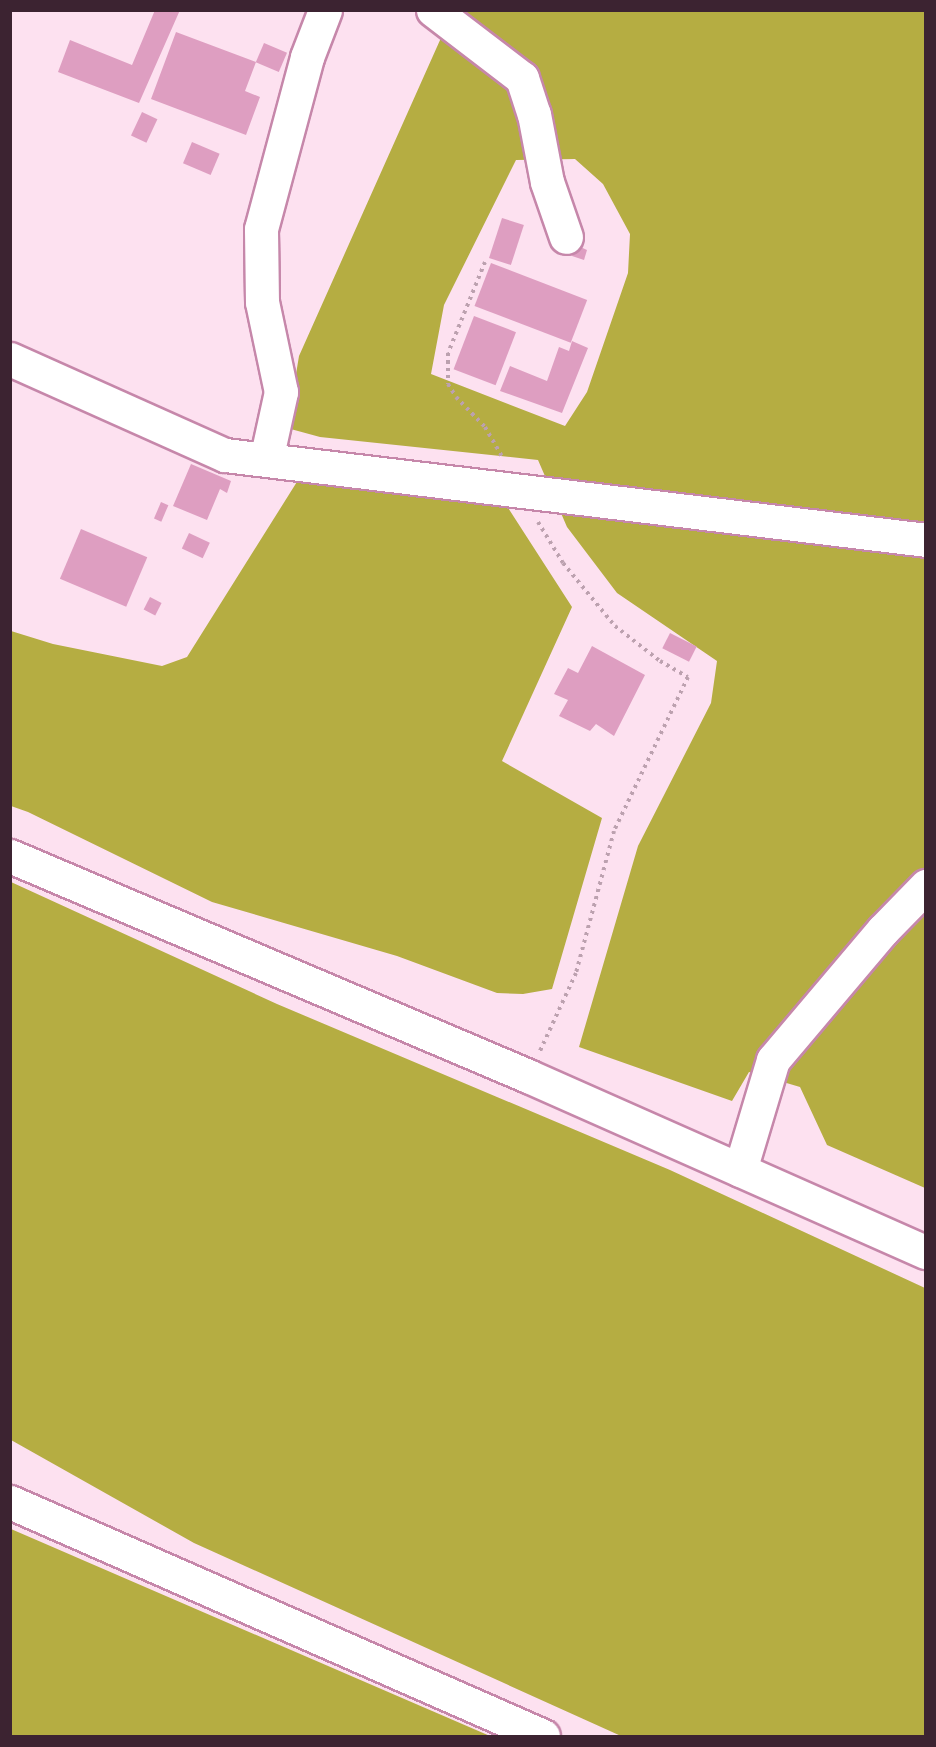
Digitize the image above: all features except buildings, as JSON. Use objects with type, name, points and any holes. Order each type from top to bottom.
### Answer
[{"type":"street","points":[[266,459],[281,392],[262,302],[261,229],[307,57],[325,10]]},
{"type":"street","points":[[433,10],[522,78],[534,114],[547,182],[566,237]]},
{"type":"street","points":[[10,359],[225,455],[926,540]]},
{"type":"street","points":[[10,856],[528,1076],[926,1252]]},
{"type":"street","points":[[740,1170],[773,1060],[883,930],[926,886]]},
{"type":"street","points":[[10,1502],[543,1737]]},
{"type":"path","points":[[485,262],[447,353],[448,384],[456,397],[485,427],[519,490],[563,563],[615,626],[660,661],[688,677],[614,831],[576,973],[528,1076]]},
{"type":"shaded area","points":[[453,11],[925,11],[925,1188],[827,1145],[800,1087],[749,1072],[732,1101],[579,1047],[638,846],[711,703],[717,661],[617,593],[567,527],[538,460],[320,437],[287,428],[299,356]],"holes":[[[575,159],[603,184],[630,234],[628,273],[587,392],[565,426],[431,374],[444,305],[516,160]]]},
{"type":"shaded area","points":[[300,477],[503,500],[572,607],[502,761],[602,818],[552,989],[523,994],[497,993],[397,956],[212,902],[28,812],[11,806],[11,631],[53,644],[162,666],[187,657]]},
{"type":"shaded area","points":[[11,882],[277,1004],[670,1170],[925,1288],[925,1736],[621,1736],[194,1543],[11,1440]]},
{"type":"shaded area","points":[[11,1529],[490,1736],[11,1736]]}]
